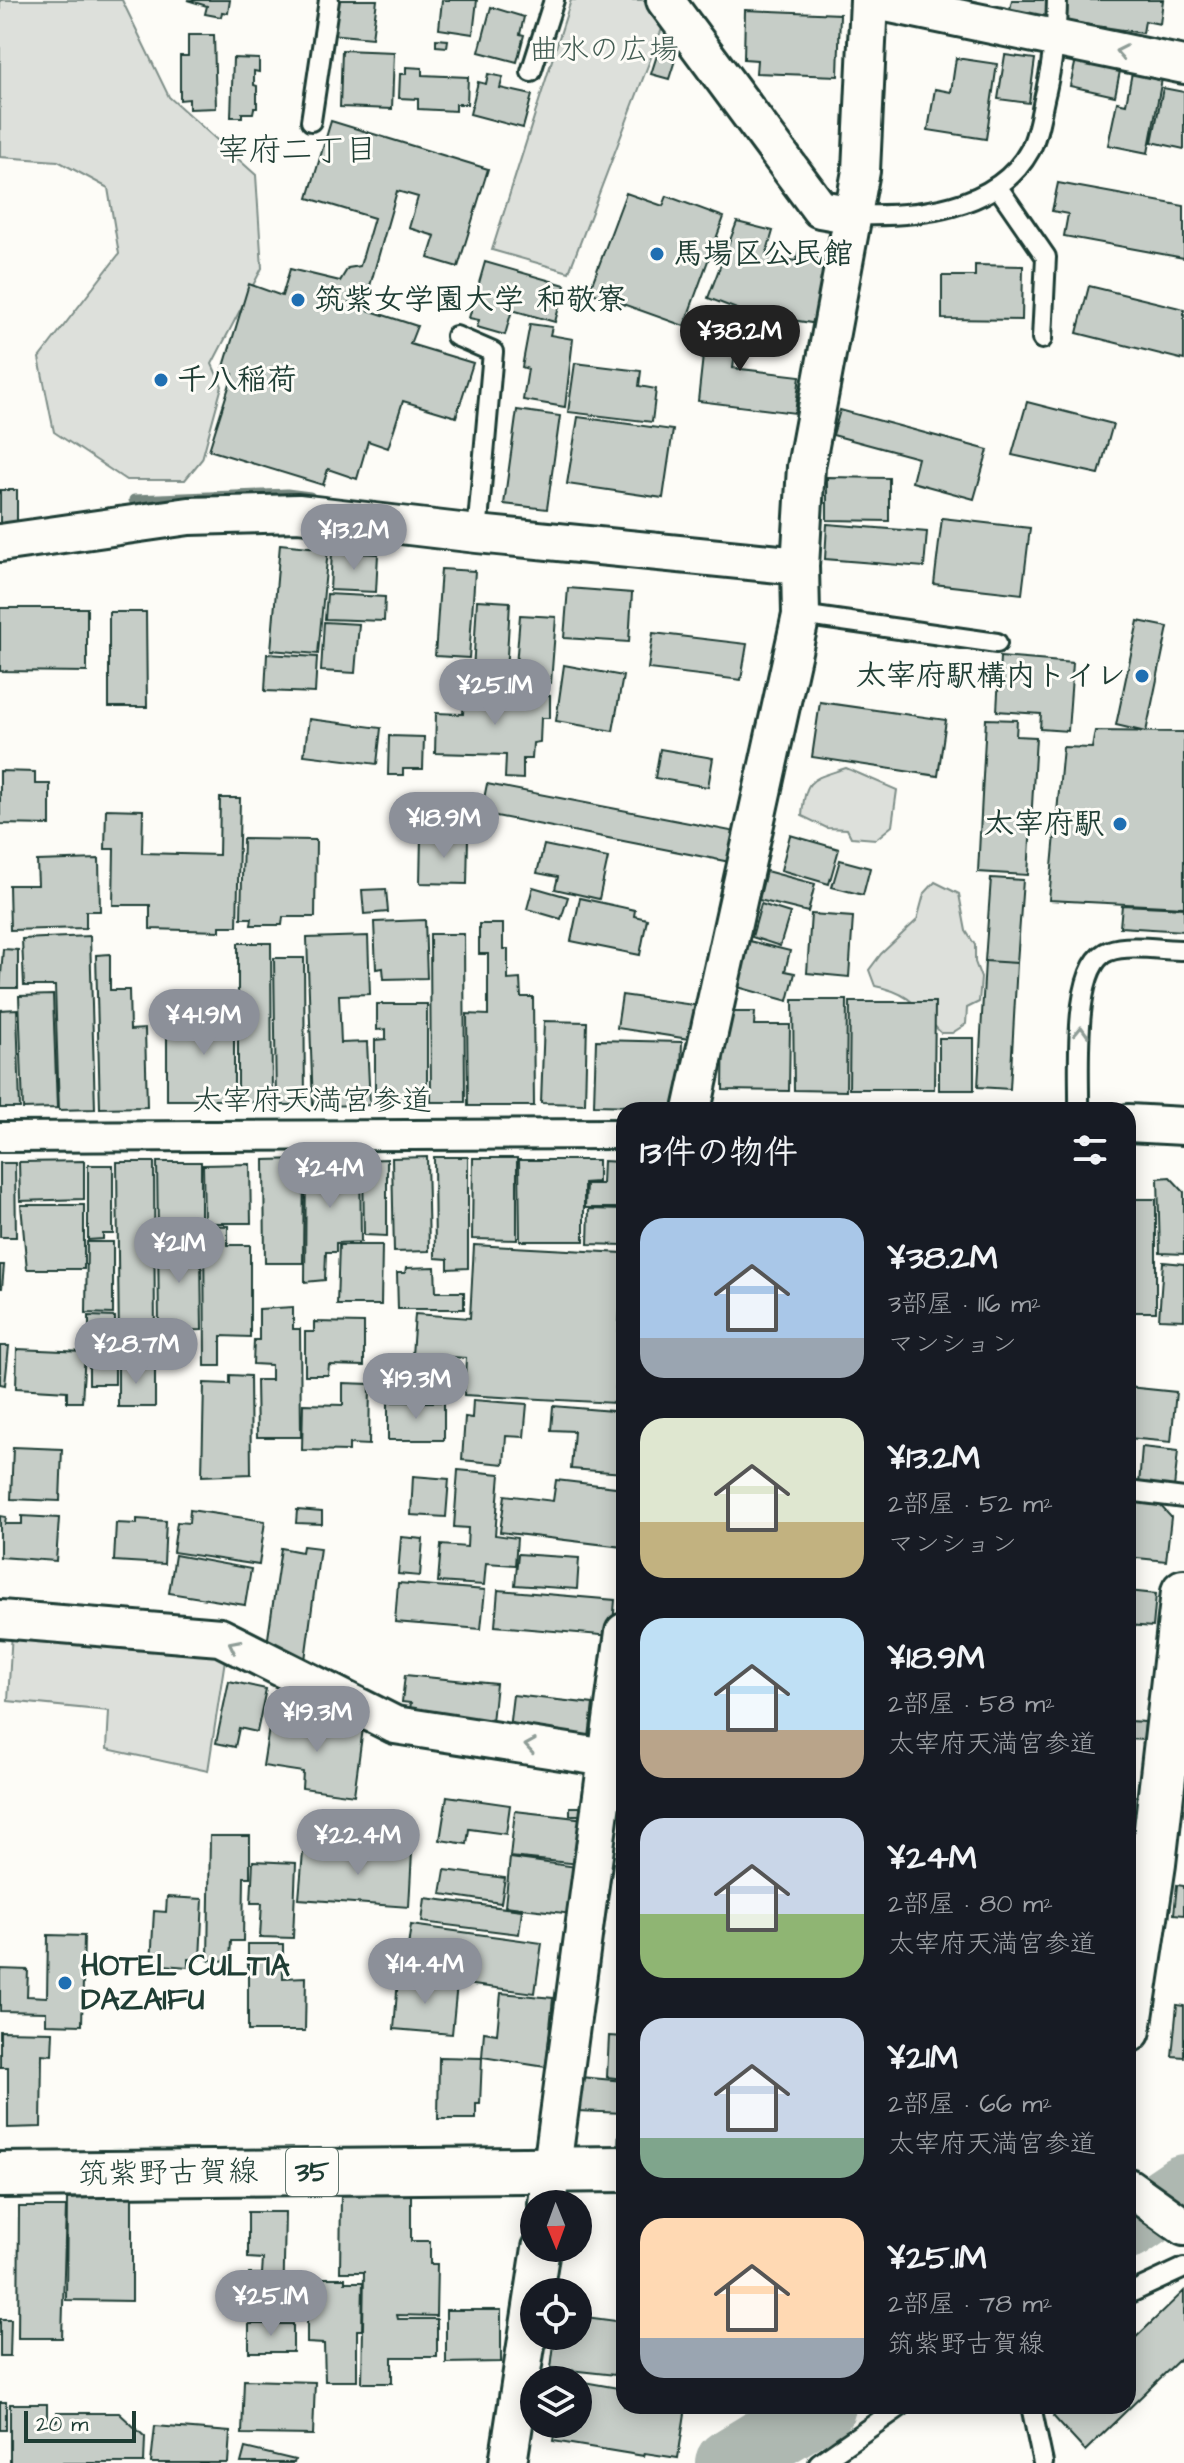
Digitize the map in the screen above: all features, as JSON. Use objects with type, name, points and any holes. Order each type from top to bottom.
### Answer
[{"type":"main road","points":[[1136,1977],[1153,1864],[1184,1592]]},
{"type":"main road","name":"筑紫野古賀線","points":[[0,2175],[550,2187],[616,2171]]},
{"type":"street","points":[[665,0],[820,209],[854,215]]},
{"type":"street","points":[[694,1102],[801,615],[800,566],[806,467],[861,171],[870,0],[1184,65]]},
{"type":"street","points":[[0,543],[189,516],[298,513],[800,566]]},
{"type":"street","points":[[1136,1123],[1184,1126]]},
{"type":"street","name":"太宰府天満宮参道","points":[[0,1137],[616,1134]]},
{"type":"street","points":[[0,1619],[220,1637],[395,1725],[607,1758]]},
{"type":"street","points":[[550,2187],[616,1691]]},
{"type":"street","points":[[1136,2193],[1184,2227]]},
{"type":"street","points":[[508,2463],[539,2262]]},
{"type":"lane","points":[[311,121],[329,0]]},
{"type":"lane","points":[[531,72],[554,0]]},
{"type":"lane","points":[[854,215],[931,212],[966,201],[997,186],[1030,151],[1057,40],[1057,0]]},
{"type":"lane","points":[[997,186],[1046,257],[1042,339]]},
{"type":"lane","points":[[456,336],[493,352],[477,534]]},
{"type":"lane","points":[[801,615],[997,643]]},
{"type":"lane","points":[[1079,1102],[1082,1006],[1089,969],[1097,957],[1120,949],[1184,950]]},
{"type":"lane","points":[[1136,1492],[1184,1498]]},
{"type":"lane","points":[[1136,2290],[1184,2268]]},
{"type":"lane","points":[[819,2463],[889,2414]]},
{"type":"lane","points":[[1033,2414],[1043,2463]]},
{"type":"green space","points":[[0,0],[122,0],[169,97],[256,175],[262,268],[212,364],[222,386],[202,459],[185,480],[126,480],[54,432],[39,358],[119,254],[108,188],[58,161],[0,157]]},
{"type":"green space","name":"曲水の広場","points":[[571,0],[644,0],[663,26],[569,272],[492,250]]},
{"type":"green space","points":[[846,768],[897,790],[892,826],[876,839],[851,837],[847,829],[827,828],[802,816],[805,794],[812,782]]},
{"type":"green space","points":[[935,882],[959,894],[966,931],[975,945],[975,962],[981,978],[979,1002],[967,1008],[966,1024],[952,1033],[941,1033],[905,997],[875,986],[869,970],[881,954],[917,920],[924,894]]},
{"type":"green space","points":[[12,1631],[226,1653],[208,1771],[107,1749],[109,1711],[8,1701]]},
{"type":"building","points":[[187,0],[230,0],[228,13],[222,12],[221,17],[205,14],[207,6]]},
{"type":"building","points":[[338,0],[377,0],[372,38],[329,34]]},
{"type":"building","points":[[442,0],[477,0],[473,34],[439,29]]},
{"type":"building","points":[[1012,0],[1047,0],[1046,21],[1009,14]]},
{"type":"building","points":[[1067,0],[1163,0],[1160,24],[1145,21],[1143,33],[1064,21]]},
{"type":"building","points":[[491,7],[524,17],[520,34],[524,35],[517,62],[479,52]]},
{"type":"building","points":[[745,10],[840,14],[838,76],[756,73],[757,60],[744,59]]},
{"type":"building","points":[[188,35],[214,35],[216,108],[189,109],[189,99],[180,100],[180,56],[188,56]]},
{"type":"building","points":[[436,39],[448,40],[447,47],[436,46]]},
{"type":"building","points":[[342,50],[394,52],[392,109],[340,107]]},
{"type":"building","points":[[658,52],[676,57],[669,79],[651,74]]},
{"type":"building","points":[[1005,55],[1035,59],[1029,103],[998,99]]},
{"type":"building","points":[[1077,55],[1121,66],[1115,96],[1070,86]]},
{"type":"building","points":[[233,58],[259,59],[259,72],[254,71],[257,108],[253,113],[242,113],[242,117],[231,117]]},
{"type":"building","points":[[956,58],[997,64],[986,139],[928,130],[935,89],[951,92]]},
{"type":"building","points":[[1134,62],[1164,68],[1148,153],[1108,145],[1117,102],[1126,104]]},
{"type":"building","points":[[406,67],[422,68],[422,75],[468,77],[467,104],[456,104],[456,111],[418,109],[418,99],[399,98],[400,74],[406,74]]},
{"type":"building","points":[[488,74],[503,77],[500,88],[532,95],[523,128],[470,114],[478,82],[486,84]]},
{"type":"building","points":[[1163,88],[1184,92],[1184,149],[1152,142]]},
{"type":"building","name":"筑紫女学園大学 和敬寮","points":[[331,121],[488,169],[458,267],[428,258],[435,236],[409,228],[418,197],[397,191],[370,286],[356,289],[349,304],[417,326],[410,344],[473,363],[456,417],[403,401],[388,448],[368,441],[357,479],[328,469],[323,485],[209,450],[233,374],[223,370],[249,284],[282,296],[290,269],[340,281],[348,268],[360,266],[374,218],[308,198]]},
{"type":"building","points":[[1058,183],[1184,206],[1184,258],[1064,236],[1068,214],[1052,211]]},
{"type":"building","name":"馬場区公民館","points":[[626,193],[663,206],[667,196],[724,217],[684,326],[589,292]]},
{"type":"building","points":[[737,222],[773,231],[766,255],[796,261],[799,250],[812,253],[827,269],[818,324],[747,313],[708,298]]},
{"type":"building","points":[[485,262],[565,285],[555,322],[512,310],[505,335],[477,327],[479,320],[469,318]]},
{"type":"building","points":[[975,265],[1023,266],[1022,320],[942,319],[942,276],[975,276]]},
{"type":"building","points":[[1089,286],[1184,309],[1184,360],[1077,333]]},
{"type":"building","points":[[708,311],[739,315],[733,368],[800,376],[795,413],[698,401]]},
{"type":"building","points":[[530,324],[552,327],[550,335],[573,339],[565,407],[523,400],[528,369],[522,367]]},
{"type":"building","points":[[575,363],[641,371],[639,386],[656,389],[652,422],[568,412]]},
{"type":"building","points":[[1027,402],[1113,424],[1099,474],[1012,455]]},
{"type":"building","points":[[517,410],[560,416],[547,509],[504,504]]},
{"type":"building","points":[[840,410],[988,450],[974,499],[912,482],[918,458],[833,435]]},
{"type":"building","points":[[578,417],[673,430],[663,498],[567,484]]},
{"type":"building","points":[[827,477],[889,478],[889,521],[827,520]]},
{"type":"building","points":[[0,490],[17,490],[17,523],[0,523]]},
{"type":"building","points":[[942,518],[1030,528],[1022,594],[934,584]]},
{"type":"building","points":[[827,524],[927,532],[924,567],[825,559]]},
{"type":"building","points":[[280,544],[328,549],[318,654],[271,650]]},
{"type":"building","points":[[332,552],[378,554],[376,592],[330,590]]},
{"type":"building","points":[[441,569],[475,571],[469,658],[435,656]]},
{"type":"building","points":[[568,588],[632,593],[629,642],[564,638]]},
{"type":"building","points":[[327,594],[385,597],[384,621],[325,619]]},
{"type":"building","points":[[477,600],[510,602],[506,674],[473,672]]},
{"type":"building","points":[[0,608],[87,608],[87,672],[0,671]]},
{"type":"building","points":[[109,612],[146,612],[147,707],[109,707]]},
{"type":"building","points":[[520,615],[556,617],[551,683],[515,679]]},
{"type":"building","name":"太宰府駅構内トイレ","points":[[1138,621],[1168,627],[1146,732],[1116,725]]},
{"type":"building","points":[[324,622],[359,624],[355,673],[321,671]]},
{"type":"building","points":[[653,633],[747,644],[741,680],[648,669]]},
{"type":"building","points":[[267,654],[317,657],[315,693],[265,691]]},
{"type":"building","points":[[1000,657],[1073,663],[1068,731],[1040,729],[1041,714],[997,711]]},
{"type":"building","points":[[564,665],[623,676],[613,731],[556,721]]},
{"type":"building","points":[[492,687],[523,688],[523,694],[550,696],[550,718],[541,718],[540,742],[533,743],[532,759],[523,759],[523,779],[505,778],[506,755],[435,753],[436,713],[463,714],[464,692],[492,694]]},
{"type":"building","points":[[820,702],[946,720],[938,776],[812,757]]},
{"type":"building","points":[[309,719],[381,728],[377,764],[304,755]]},
{"type":"building","points":[[986,719],[1017,720],[1016,736],[1036,737],[1028,875],[978,872]]},
{"type":"building","name":"太宰府駅","points":[[1095,731],[1184,732],[1184,907],[1049,900],[1063,747],[1092,748]]},
{"type":"building","points":[[389,736],[424,737],[423,769],[403,769],[403,775],[388,775]]},
{"type":"building","points":[[660,749],[713,758],[708,787],[655,778]]},
{"type":"building","points":[[0,771],[35,772],[35,784],[50,784],[50,825],[0,824]]},
{"type":"building","points":[[487,784],[741,833],[735,863],[481,813]]},
{"type":"building","points":[[220,798],[240,798],[237,926],[220,926],[220,931],[150,929],[150,905],[113,905],[114,849],[105,849],[106,809],[143,810],[142,853],[219,855]]},
{"type":"building","points":[[790,835],[839,849],[829,884],[781,870]]},
{"type":"building","points":[[421,836],[468,837],[467,884],[420,883]]},
{"type":"building","points":[[243,839],[316,840],[315,917],[283,917],[282,925],[251,925],[252,918],[241,918]]},
{"type":"building","points":[[544,845],[608,858],[599,899],[555,889],[558,877],[537,873]]},
{"type":"building","points":[[99,859],[100,911],[86,911],[86,928],[10,930],[9,885],[38,885],[37,861]]},
{"type":"building","points":[[840,860],[870,868],[863,895],[832,887]]},
{"type":"building","points":[[766,871],[815,884],[808,912],[759,900]]},
{"type":"building","points":[[991,878],[1023,880],[1017,963],[985,961]]},
{"type":"building","points":[[533,887],[568,897],[561,919],[527,909]]},
{"type":"building","points":[[386,889],[388,912],[364,914],[362,890]]},
{"type":"building","points":[[580,898],[635,910],[634,916],[647,919],[640,955],[571,941]]},
{"type":"building","points":[[761,904],[790,913],[780,946],[752,937]]},
{"type":"building","points":[[1122,905],[1184,908],[1184,931],[1120,927]]},
{"type":"building","points":[[811,914],[853,917],[849,977],[807,973]]},
{"type":"building","points":[[425,920],[427,978],[384,979],[383,968],[376,969],[374,922]]},
{"type":"building","points":[[479,924],[503,924],[503,949],[508,949],[508,980],[520,979],[521,997],[533,997],[534,1106],[468,1106],[467,1014],[488,1015],[488,954],[479,954]]},
{"type":"building","points":[[430,934],[464,934],[465,1102],[431,1102]]},
{"type":"building","points":[[90,936],[95,1109],[59,1110],[55,986],[24,986],[22,939]]},
{"type":"building","points":[[368,936],[370,994],[339,995],[341,1043],[367,1042],[370,1105],[313,1106],[307,938]]},
{"type":"building","points":[[745,940],[790,951],[785,971],[795,973],[788,1001],[734,986]]},
{"type":"building","points":[[238,943],[271,943],[272,1102],[238,1102]]},
{"type":"building","points":[[3,949],[18,950],[18,988],[0,988]]},
{"type":"building","points":[[110,954],[110,990],[129,990],[130,1030],[145,1029],[147,1107],[100,1108],[96,955]]},
{"type":"building","points":[[274,958],[304,958],[305,1105],[276,1105]]},
{"type":"building","points":[[985,961],[1017,963],[1010,1089],[978,1087]]},
{"type":"building","points":[[53,995],[57,1108],[23,1109],[19,996]]},
{"type":"building","points":[[622,995],[701,1006],[696,1040],[617,1028]]},
{"type":"building","points":[[793,1000],[847,1000],[846,1091],[794,1090]]},
{"type":"building","points":[[201,1001],[234,1002],[234,1100],[167,1100],[167,1033],[201,1033]]},
{"type":"building","points":[[850,1002],[935,1002],[934,1089],[849,1089]]},
{"type":"building","points":[[377,1004],[427,1004],[427,1101],[375,1101],[375,1040],[386,1039],[386,1029],[377,1030]]},
{"type":"building","points":[[17,1009],[20,1108],[0,1108],[0,1010]]},
{"type":"building","points":[[724,1012],[755,1012],[754,1025],[790,1025],[789,1091],[723,1090]]},
{"type":"building","points":[[544,1021],[587,1022],[585,1104],[541,1103]]},
{"type":"building","points":[[939,1038],[974,1038],[974,1090],[939,1090]]},
{"type":"building","points":[[596,1040],[682,1042],[680,1102],[594,1105]]},
{"type":"building","points":[[427,1157],[429,1251],[394,1252],[392,1158]]},
{"type":"building","points":[[434,1157],[468,1157],[468,1268],[448,1269],[448,1259],[435,1258]]},
{"type":"building","points":[[306,1158],[360,1158],[361,1242],[336,1243],[336,1252],[326,1252],[325,1280],[305,1282]]},
{"type":"building","points":[[473,1158],[517,1158],[517,1240],[472,1239]]},
{"type":"building","points":[[304,1159],[303,1263],[265,1263],[264,1160]]},
{"type":"building","points":[[387,1159],[387,1236],[364,1235],[363,1160]]},
{"type":"building","points":[[519,1160],[598,1160],[598,1182],[584,1183],[584,1241],[520,1241]]},
{"type":"building","points":[[84,1161],[84,1199],[20,1201],[19,1162]]},
{"type":"building","points":[[603,1161],[616,1162],[616,1208],[585,1208],[586,1184],[602,1184]]},
{"type":"building","points":[[117,1162],[154,1162],[155,1346],[119,1346]]},
{"type":"building","points":[[157,1162],[201,1162],[201,1232],[158,1232]]},
{"type":"building","points":[[0,1163],[15,1163],[16,1237],[0,1237]]},
{"type":"building","points":[[250,1164],[251,1223],[204,1223],[203,1165]]},
{"type":"building","points":[[88,1165],[113,1165],[113,1234],[103,1234],[103,1239],[88,1240]]},
{"type":"building","points":[[1170,1177],[1184,1192],[1184,1254],[1160,1253],[1158,1178]]},
{"type":"building","points":[[1136,1199],[1156,1199],[1156,1312],[1136,1312]]},
{"type":"building","points":[[21,1205],[84,1205],[84,1269],[27,1269]]},
{"type":"building","points":[[589,1209],[616,1210],[616,1245],[588,1244]]},
{"type":"building","points":[[204,1225],[228,1226],[228,1245],[250,1245],[250,1337],[221,1336],[221,1366],[205,1366]]},
{"type":"building","points":[[158,1234],[187,1234],[188,1256],[201,1256],[202,1330],[159,1331]]},
{"type":"building","points":[[87,1242],[113,1242],[113,1314],[86,1313]]},
{"type":"building","points":[[339,1245],[382,1245],[381,1305],[337,1305]]},
{"type":"building","points":[[474,1245],[616,1253],[615,1403],[464,1395],[466,1358],[412,1355],[415,1314],[470,1318]]},
{"type":"building","points":[[1163,1262],[1184,1264],[1184,1320],[1159,1319]]},
{"type":"building","points":[[0,1265],[4,1265],[2,1288],[0,1288]]},
{"type":"building","points":[[435,1267],[436,1292],[464,1292],[464,1309],[398,1309],[397,1273],[405,1273],[406,1268]]},
{"type":"building","points":[[293,1307],[293,1329],[300,1329],[301,1437],[257,1437],[256,1380],[271,1380],[271,1365],[253,1364],[254,1340],[259,1340],[259,1309]]},
{"type":"building","points":[[89,1316],[115,1317],[115,1384],[89,1384]]},
{"type":"building","points":[[314,1322],[364,1323],[364,1366],[329,1365],[328,1375],[305,1375],[305,1332],[314,1332]]},
{"type":"building","points":[[0,1346],[9,1346],[5,1385],[0,1384]]},
{"type":"building","points":[[17,1349],[85,1352],[82,1402],[67,1402],[67,1391],[16,1388]]},
{"type":"building","points":[[118,1365],[155,1365],[155,1407],[118,1407]]},
{"type":"building","points":[[230,1375],[250,1376],[251,1474],[202,1476],[204,1383],[230,1384]]},
{"type":"building","points":[[343,1383],[370,1384],[369,1445],[349,1444],[349,1451],[302,1450],[303,1404],[343,1405]]},
{"type":"building","points":[[1136,1388],[1176,1392],[1171,1442],[1136,1439]]},
{"type":"building","points":[[473,1400],[527,1404],[524,1437],[506,1436],[504,1464],[462,1460],[465,1417],[472,1418]]},
{"type":"building","points":[[388,1402],[444,1402],[444,1440],[388,1440]]},
{"type":"building","points":[[553,1406],[616,1411],[616,1472],[571,1469],[574,1431],[551,1430]]},
{"type":"building","points":[[13,1447],[62,1449],[60,1501],[11,1499]]},
{"type":"building","points":[[1142,1447],[1178,1451],[1174,1488],[1139,1485]]},
{"type":"building","points":[[458,1470],[500,1474],[495,1535],[517,1538],[515,1565],[486,1563],[484,1585],[438,1582],[441,1545],[467,1547],[468,1528],[454,1527]]},
{"type":"building","points":[[413,1476],[449,1479],[446,1517],[411,1515]]},
{"type":"building","points":[[556,1480],[616,1487],[616,1546],[500,1532],[505,1495],[553,1501]]},
{"type":"building","points":[[1136,1503],[1158,1503],[1171,1517],[1166,1561],[1136,1558]]},
{"type":"building","points":[[190,1510],[265,1521],[259,1565],[173,1552],[177,1522],[189,1523]]},
{"type":"building","points":[[297,1510],[322,1512],[322,1524],[296,1523]]},
{"type":"building","points":[[0,1516],[6,1517],[5,1524],[22,1524],[22,1516],[59,1518],[56,1561],[0,1557]]},
{"type":"building","points":[[137,1519],[166,1521],[164,1564],[114,1561],[116,1523],[137,1524]]},
{"type":"building","points":[[401,1537],[423,1539],[420,1576],[398,1574]]},
{"type":"building","points":[[303,1546],[320,1548],[305,1660],[282,1656],[284,1648],[267,1645],[281,1548],[302,1552]]},
{"type":"building","points":[[518,1554],[579,1558],[577,1589],[515,1585]]},
{"type":"building","points":[[175,1555],[251,1569],[245,1605],[169,1593]]},
{"type":"building","points":[[398,1583],[485,1590],[481,1629],[395,1622]]},
{"type":"building","points":[[498,1590],[615,1600],[612,1636],[495,1626]]},
{"type":"building","points":[[1136,1592],[1156,1594],[1153,1627],[1136,1626]]},
{"type":"building","points":[[405,1675],[496,1684],[492,1722],[409,1713],[411,1703],[402,1702]]},
{"type":"building","points":[[229,1681],[266,1689],[257,1732],[239,1728],[235,1747],[216,1743]]},
{"type":"building","points":[[513,1695],[593,1704],[588,1746],[508,1737]]},
{"type":"building","points":[[285,1717],[363,1728],[354,1795],[302,1788],[303,1772],[263,1766],[269,1728],[283,1731]]},
{"type":"building","points":[[1136,1721],[1145,1722],[1144,1740],[1136,1740]]},
{"type":"building","points":[[447,1796],[510,1805],[506,1834],[469,1829],[467,1844],[440,1840]]},
{"type":"building","points":[[570,1807],[580,1807],[580,1815],[570,1815]]},
{"type":"building","points":[[515,1811],[585,1819],[580,1864],[510,1857]]},
{"type":"building","points":[[210,1836],[250,1836],[250,1877],[244,1877],[243,1941],[231,1941],[230,1961],[208,1960]]},
{"type":"building","points":[[355,1848],[412,1852],[409,1907],[299,1899],[303,1852],[354,1855]]},
{"type":"building","points":[[510,1858],[577,1867],[572,1914],[505,1906]]},
{"type":"building","points":[[253,1861],[296,1863],[293,1938],[260,1937],[262,1903],[251,1903]]},
{"type":"building","points":[[445,1870],[505,1878],[501,1903],[441,1894]]},
{"type":"building","points":[[1177,1885],[1184,1886],[1184,1915],[1174,1914]]},
{"type":"building","points":[[167,1897],[203,1899],[200,1959],[188,1959],[188,1967],[151,1964],[154,1911],[166,1912]]},
{"type":"building","points":[[425,1898],[522,1910],[519,1934],[422,1922]]},
{"type":"building","points":[[411,1925],[542,1943],[535,1993],[404,1976]]},
{"type":"building","name":"HOTEL CULTIA DAZAIFU","points":[[48,1935],[84,1936],[82,2025],[46,2024],[46,2012],[0,2011],[0,1969],[28,1970],[27,1996],[47,1997]]},
{"type":"building","points":[[248,1944],[283,1944],[283,1978],[306,1977],[305,2031],[248,2031]]},
{"type":"building","points":[[398,1979],[457,1984],[452,2034],[394,2029]]},
{"type":"building","points":[[501,1993],[553,1998],[546,2067],[482,2057],[484,2032],[497,2034]]},
{"type":"building","points":[[1177,2005],[1184,2006],[1184,2057],[1172,2056]]},
{"type":"building","points":[[0,2031],[53,2032],[52,2055],[42,2054],[41,2127],[8,2128],[8,2067],[0,2067]]},
{"type":"building","points":[[609,2036],[616,2036],[616,2078],[607,2077]]},
{"type":"building","points":[[439,2057],[482,2058],[480,2104],[476,2104],[476,2119],[438,2119]]},
{"type":"building","points":[[580,2077],[616,2080],[616,2113],[578,2111]]},
{"type":"building","points":[[411,2194],[411,2241],[430,2241],[430,2264],[437,2264],[436,2316],[397,2315],[398,2319],[437,2319],[437,2357],[392,2357],[392,2383],[362,2383],[364,2272],[340,2272],[341,2195]]},
{"type":"building","points":[[132,2196],[132,2301],[66,2300],[67,2199]]},
{"type":"building","points":[[19,2207],[66,2207],[62,2338],[18,2338]]},
{"type":"building","points":[[248,2212],[285,2212],[283,2315],[248,2315],[249,2274],[262,2274],[263,2259],[248,2258]]},
{"type":"building","points":[[307,2278],[345,2278],[345,2282],[363,2282],[362,2330],[357,2330],[357,2381],[325,2381],[324,2344],[307,2343]]},
{"type":"building","points":[[1184,2291],[1184,2355],[1136,2402],[1136,2337]]},
{"type":"building","points":[[446,2310],[501,2310],[501,2362],[446,2363]]},
{"type":"building","points":[[592,2318],[616,2321],[615,2375],[592,2372],[592,2366],[551,2366],[553,2350],[592,2350]]},
{"type":"building","points":[[0,2319],[11,2319],[10,2356],[0,2356]]},
{"type":"building","points":[[249,2324],[293,2324],[293,2352],[249,2352]]},
{"type":"building","points":[[244,2380],[315,2382],[313,2435],[242,2434]]},
{"type":"building","points":[[592,2383],[616,2388],[616,2414],[685,2414],[678,2458],[645,2453],[644,2456],[553,2441],[554,2438],[592,2438]]},
{"type":"building","points":[[0,2402],[6,2402],[6,2430],[0,2430]]},
{"type":"building","points":[[10,2404],[47,2404],[47,2421],[57,2421],[57,2413],[119,2413],[145,2437],[144,2463],[10,2463]]},
{"type":"building","points":[[1055,2414],[1123,2414],[1085,2451],[1053,2416]]},
{"type":"building","points":[[155,2426],[230,2432],[228,2463],[151,2463]]},
{"type":"building","points":[[245,2448],[295,2460],[294,2463],[241,2463]]},
{"type":"waterway","points":[[134,500],[287,494],[310,497]]},
{"type":"waterway","points":[[1136,2221],[1184,2188]]},
{"type":"waterway","points":[[729,2463],[809,2414]]},
{"type":"place","name":"馬場区公民館","points":[[657,254]]},
{"type":"place","name":"筑紫女学園大学 和敬寮","points":[[298,300]]},
{"type":"place","name":"千八稲荷","points":[[161,380]]},
{"type":"place","name":"太宰府駅構内トイレ","points":[[1142,676]]},
{"type":"place","name":"太宰府駅","points":[[1120,824]]},
{"type":"place","name":"HOTEL CULTIA DAZAIFU","points":[[65,1983]]},
{"type":"district","name":"宰府二丁目","points":[[297,150]]}]
